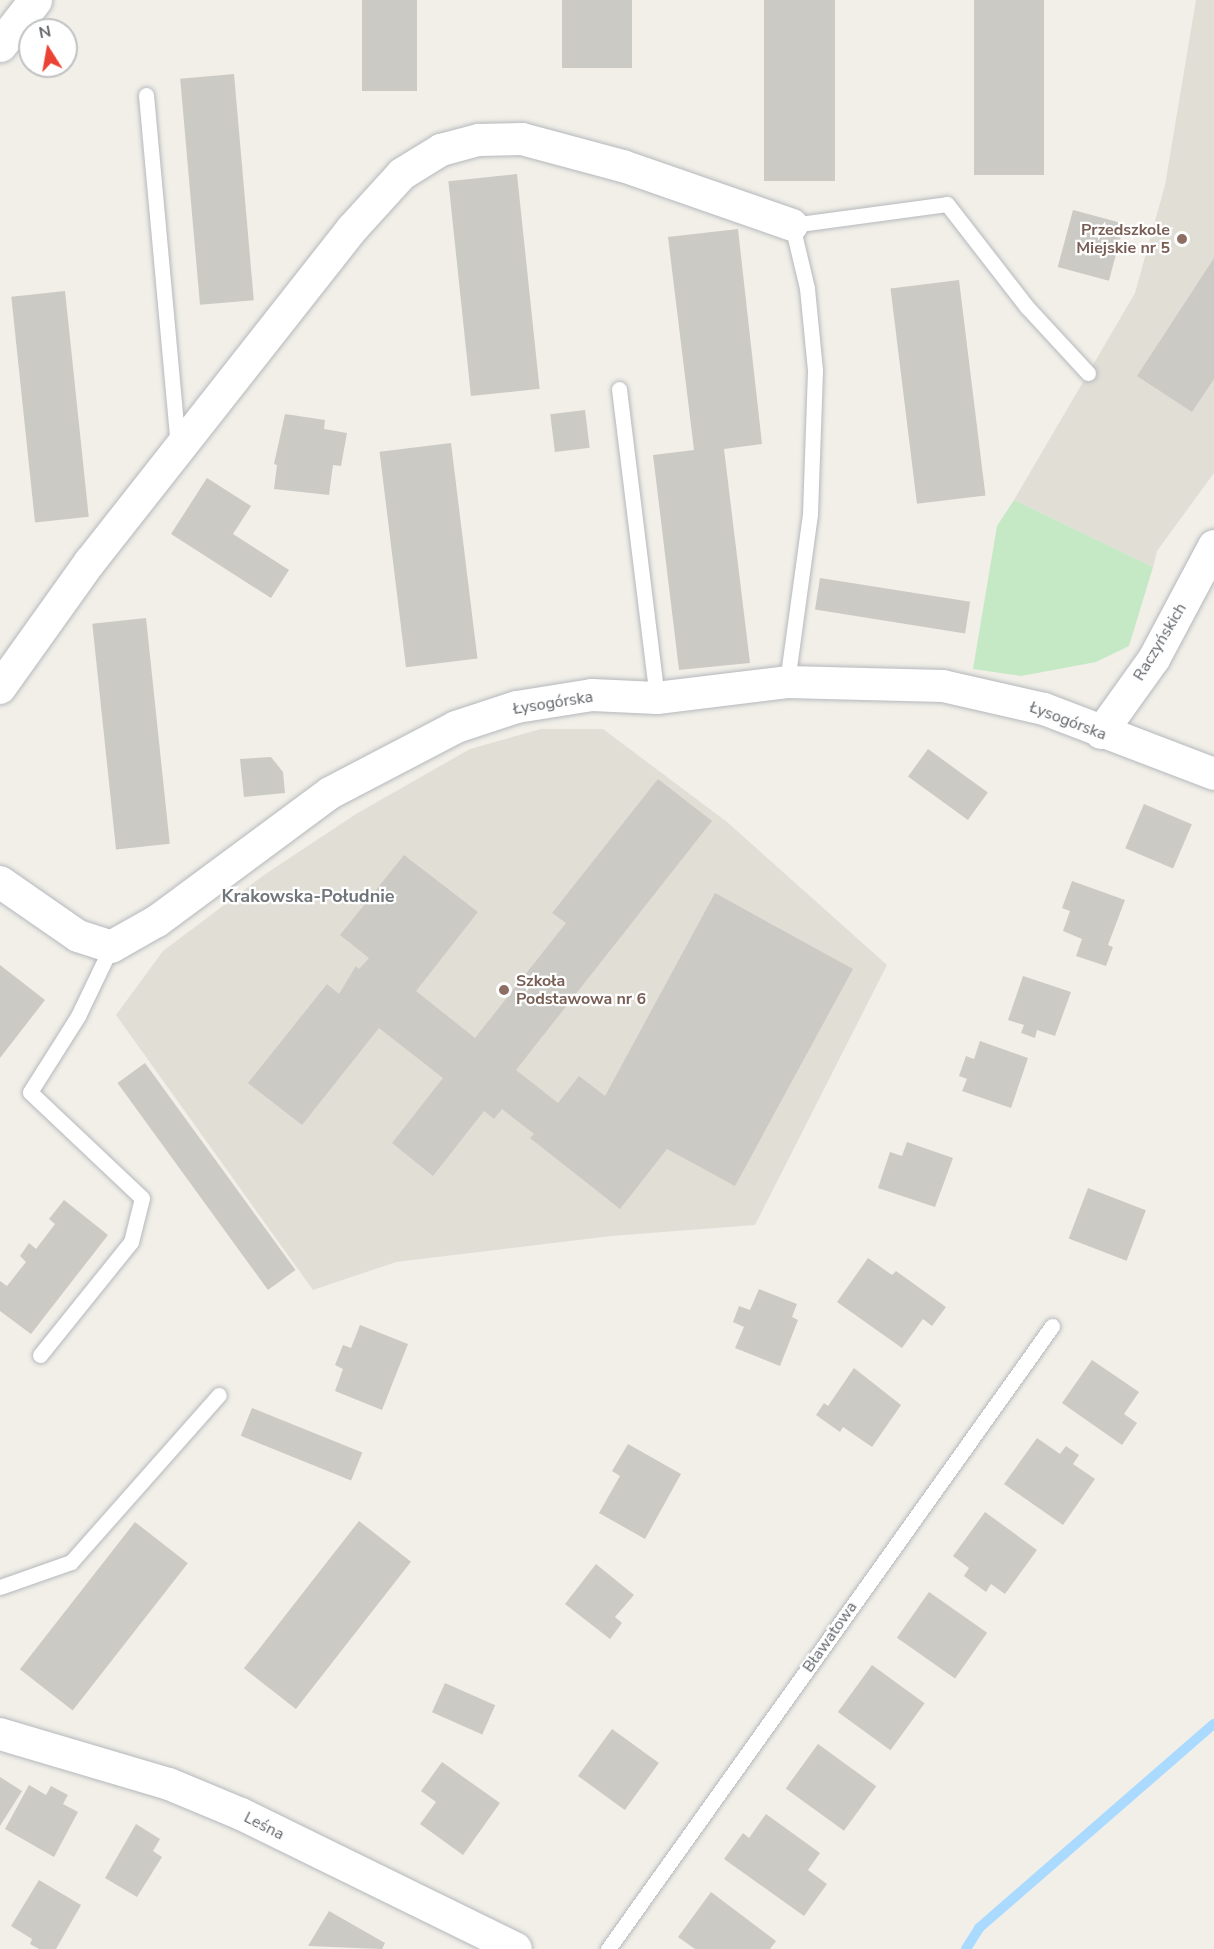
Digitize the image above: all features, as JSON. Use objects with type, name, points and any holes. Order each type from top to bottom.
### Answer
[{"type":"street","points":[[0,45],[35,0]]},
{"type":"street","points":[[0,688],[178,448],[352,229],[402,174],[441,150],[479,140],[522,139],[623,166],[792,225]]},
{"type":"street","name":"Raczyńskich","points":[[1101,733],[1154,659],[1214,546]]},
{"type":"street","name":"Łysogórska","points":[[111,947],[157,921],[330,793],[456,727],[517,707],[592,695],[657,698],[788,682],[943,686],[1044,709],[1101,733],[1214,774]]},
{"type":"street","points":[[0,882],[78,936],[111,947]]},
{"type":"street","name":"Leśna","points":[[0,1734],[169,1784],[241,1814],[516,1949]]},
{"type":"lane","points":[[146,95],[178,448]]},
{"type":"lane","points":[[788,682],[810,514],[815,370],[807,288],[792,225],[947,204],[1027,307],[1088,373]]},
{"type":"lane","points":[[619,389],[657,698]]},
{"type":"lane","points":[[40,1355],[130,1242],[142,1198],[30,1092],[78,1016],[111,947]]},
{"type":"lane","name":"Bławatowa","points":[[608,1949],[1052,1326]]},
{"type":"lane","points":[[0,1587],[71,1562],[219,1395]]},
{"type":"shaded area","name":"Przedszkole Miejskie nr 5","points":[[1196,0],[1214,0],[1214,473],[1157,551],[1153,567],[1014,500],[1135,293],[1165,185]]},
{"type":"shaded area","name":"Szkoła Podstawowa nr 6","points":[[541,729],[603,729],[727,822],[887,965],[755,1225],[611,1236],[396,1262],[313,1290],[116,1015],[163,951],[264,875],[356,814],[470,749]]},
{"type":"green space","points":[[1014,500],[1153,567],[1129,646],[1096,662],[1021,676],[973,669],[997,526]]},
{"type":"building","points":[[362,0],[417,0],[417,91],[362,91]]},
{"type":"building","points":[[562,0],[632,0],[632,68],[562,68]]},
{"type":"building","points":[[764,0],[835,0],[835,181],[764,181]]},
{"type":"building","points":[[974,0],[1044,0],[1044,175],[974,175]]},
{"type":"building","points":[[234,74],[254,300],[200,305],[180,79]]},
{"type":"building","points":[[517,174],[540,389],[471,396],[448,181]]},
{"type":"building","points":[[1073,210],[1124,224],[1109,281],[1058,267]]},
{"type":"building","points":[[738,229],[762,444],[724,449],[750,663],[679,670],[653,455],[694,450],[668,237]]},
{"type":"building","points":[[1214,258],[1214,379],[1192,412],[1137,376]]},
{"type":"building","points":[[959,280],[985,495],[917,504],[891,288]]},
{"type":"building","points":[[65,291],[89,517],[35,522],[11,297]]},
{"type":"building","points":[[585,410],[590,448],[555,452],[550,414]]},
{"type":"building","points":[[285,414],[325,420],[324,429],[347,433],[341,466],[333,465],[329,495],[274,489],[277,465],[274,464]]},
{"type":"building","points":[[451,443],[477,658],[406,667],[380,452]]},
{"type":"building","points":[[207,478],[251,506],[233,534],[289,570],[271,598],[171,534]]},
{"type":"building","points":[[820,578],[970,602],[965,633],[815,610]]},
{"type":"building","points":[[146,618],[170,844],[116,849],[92,624]]},
{"type":"building","points":[[928,749],[988,792],[968,820],[908,777]]},
{"type":"building","points":[[271,757],[283,772],[285,793],[244,797],[240,759]]},
{"type":"building","points":[[658,779],[712,821],[516,1070],[558,1103],[579,1076],[605,1096],[715,893],[853,969],[735,1186],[667,1149],[620,1209],[530,1138],[534,1134],[502,1109],[494,1119],[484,1111],[433,1176],[392,1143],[443,1078],[379,1028],[302,1125],[248,1083],[327,984],[339,994],[356,966],[359,969],[369,958],[340,935],[404,855],[478,912],[416,991],[475,1038],[566,923],[552,913]]},
{"type":"building","points":[[1144,804],[1192,824],[1173,869],[1125,848]]},
{"type":"building","points":[[1072,881],[1125,900],[1108,945],[1113,947],[1106,966],[1076,956],[1082,939],[1063,931],[1070,911],[1062,908]]},
{"type":"building","points":[[0,965],[45,1000],[0,1058]]},
{"type":"building","points":[[1023,976],[1071,992],[1055,1036],[1037,1030],[1035,1038],[1021,1033],[1024,1025],[1008,1020]]},
{"type":"building","points":[[980,1041],[1028,1058],[1011,1108],[962,1091],[967,1079],[959,1076],[966,1056],[974,1059]]},
{"type":"building","points":[[145,1063],[295,1270],[268,1290],[117,1083]]},
{"type":"building","points":[[907,1142],[953,1158],[935,1207],[878,1188],[890,1152],[902,1156]]},
{"type":"building","points":[[1088,1188],[1146,1210],[1127,1261],[1069,1238]]},
{"type":"building","points":[[64,1200],[108,1235],[31,1334],[0,1311],[0,1281],[7,1286],[26,1262],[20,1256],[29,1243],[36,1249],[55,1224],[49,1219]]},
{"type":"building","points":[[868,1258],[892,1275],[896,1271],[946,1307],[932,1326],[923,1319],[902,1348],[837,1302]]},
{"type":"building","points":[[759,1289],[797,1304],[792,1317],[798,1320],[780,1366],[735,1348],[744,1327],[733,1322],[739,1306],[750,1310]]},
{"type":"building","points":[[360,1325],[408,1344],[382,1410],[335,1391],[343,1369],[335,1365],[343,1345],[351,1348]]},
{"type":"building","points":[[1092,1360],[1139,1392],[1124,1414],[1137,1423],[1122,1445],[1062,1403]]},
{"type":"building","points":[[854,1368],[901,1405],[872,1447],[843,1427],[840,1432],[816,1415],[824,1403],[828,1406]]},
{"type":"building","points":[[252,1408],[362,1453],[351,1480],[241,1436]]},
{"type":"building","points":[[1037,1438],[1060,1454],[1066,1446],[1079,1455],[1073,1464],[1095,1479],[1063,1525],[1004,1484]]},
{"type":"building","points":[[628,1444],[681,1474],[645,1539],[599,1513],[620,1476],[612,1471]]},
{"type":"building","points":[[985,1512],[1037,1550],[1005,1594],[991,1584],[986,1592],[964,1576],[969,1568],[953,1556]]},
{"type":"building","points":[[359,1521],[411,1562],[296,1709],[244,1668]]},
{"type":"building","points":[[135,1522],[188,1563],[73,1711],[20,1669]]},
{"type":"building","points":[[596,1564],[634,1595],[615,1617],[622,1623],[610,1639],[565,1604]]},
{"type":"building","points":[[929,1592],[987,1633],[955,1679],[897,1638]]},
{"type":"building","points":[[872,1665],[925,1703],[890,1750],[838,1712]]},
{"type":"building","points":[[445,1683],[495,1705],[482,1735],[432,1712]]},
{"type":"building","points":[[612,1729],[659,1763],[625,1810],[578,1776]]},
{"type":"building","points":[[818,1744],[876,1786],[844,1831],[786,1788]]},
{"type":"building","points":[[442,1762],[500,1803],[463,1855],[420,1824],[436,1802],[421,1791]]},
{"type":"building","points":[[0,1777],[22,1791],[0,1826]]},
{"type":"building","points":[[29,1785],[46,1795],[51,1786],[68,1795],[63,1804],[78,1812],[54,1857],[5,1829]]},
{"type":"building","points":[[766,1814],[820,1853],[808,1870],[827,1884],[804,1916],[724,1859],[743,1833],[749,1838]]},
{"type":"building","points":[[136,1824],[160,1839],[153,1851],[162,1857],[137,1897],[105,1878]]},
{"type":"building","points":[[39,1880],[81,1905],[56,1949],[39,1949],[30,1944],[32,1939],[11,1926]]},
{"type":"building","points":[[711,1892],[776,1941],[770,1949],[695,1949],[678,1937]]},
{"type":"building","points":[[329,1911],[385,1943],[382,1949],[308,1946]]},
{"type":"waterway","points":[[966,1949],[979,1928],[1214,1724]]},
{"type":"place","name":"Przedszkole Miejskie nr 5","points":[[1182,239]]},
{"type":"place","name":"Szkoła Podstawowa nr 6","points":[[504,990]]},
{"type":"district","name":"Krakowska-Południe","points":[[308,896]]}]
